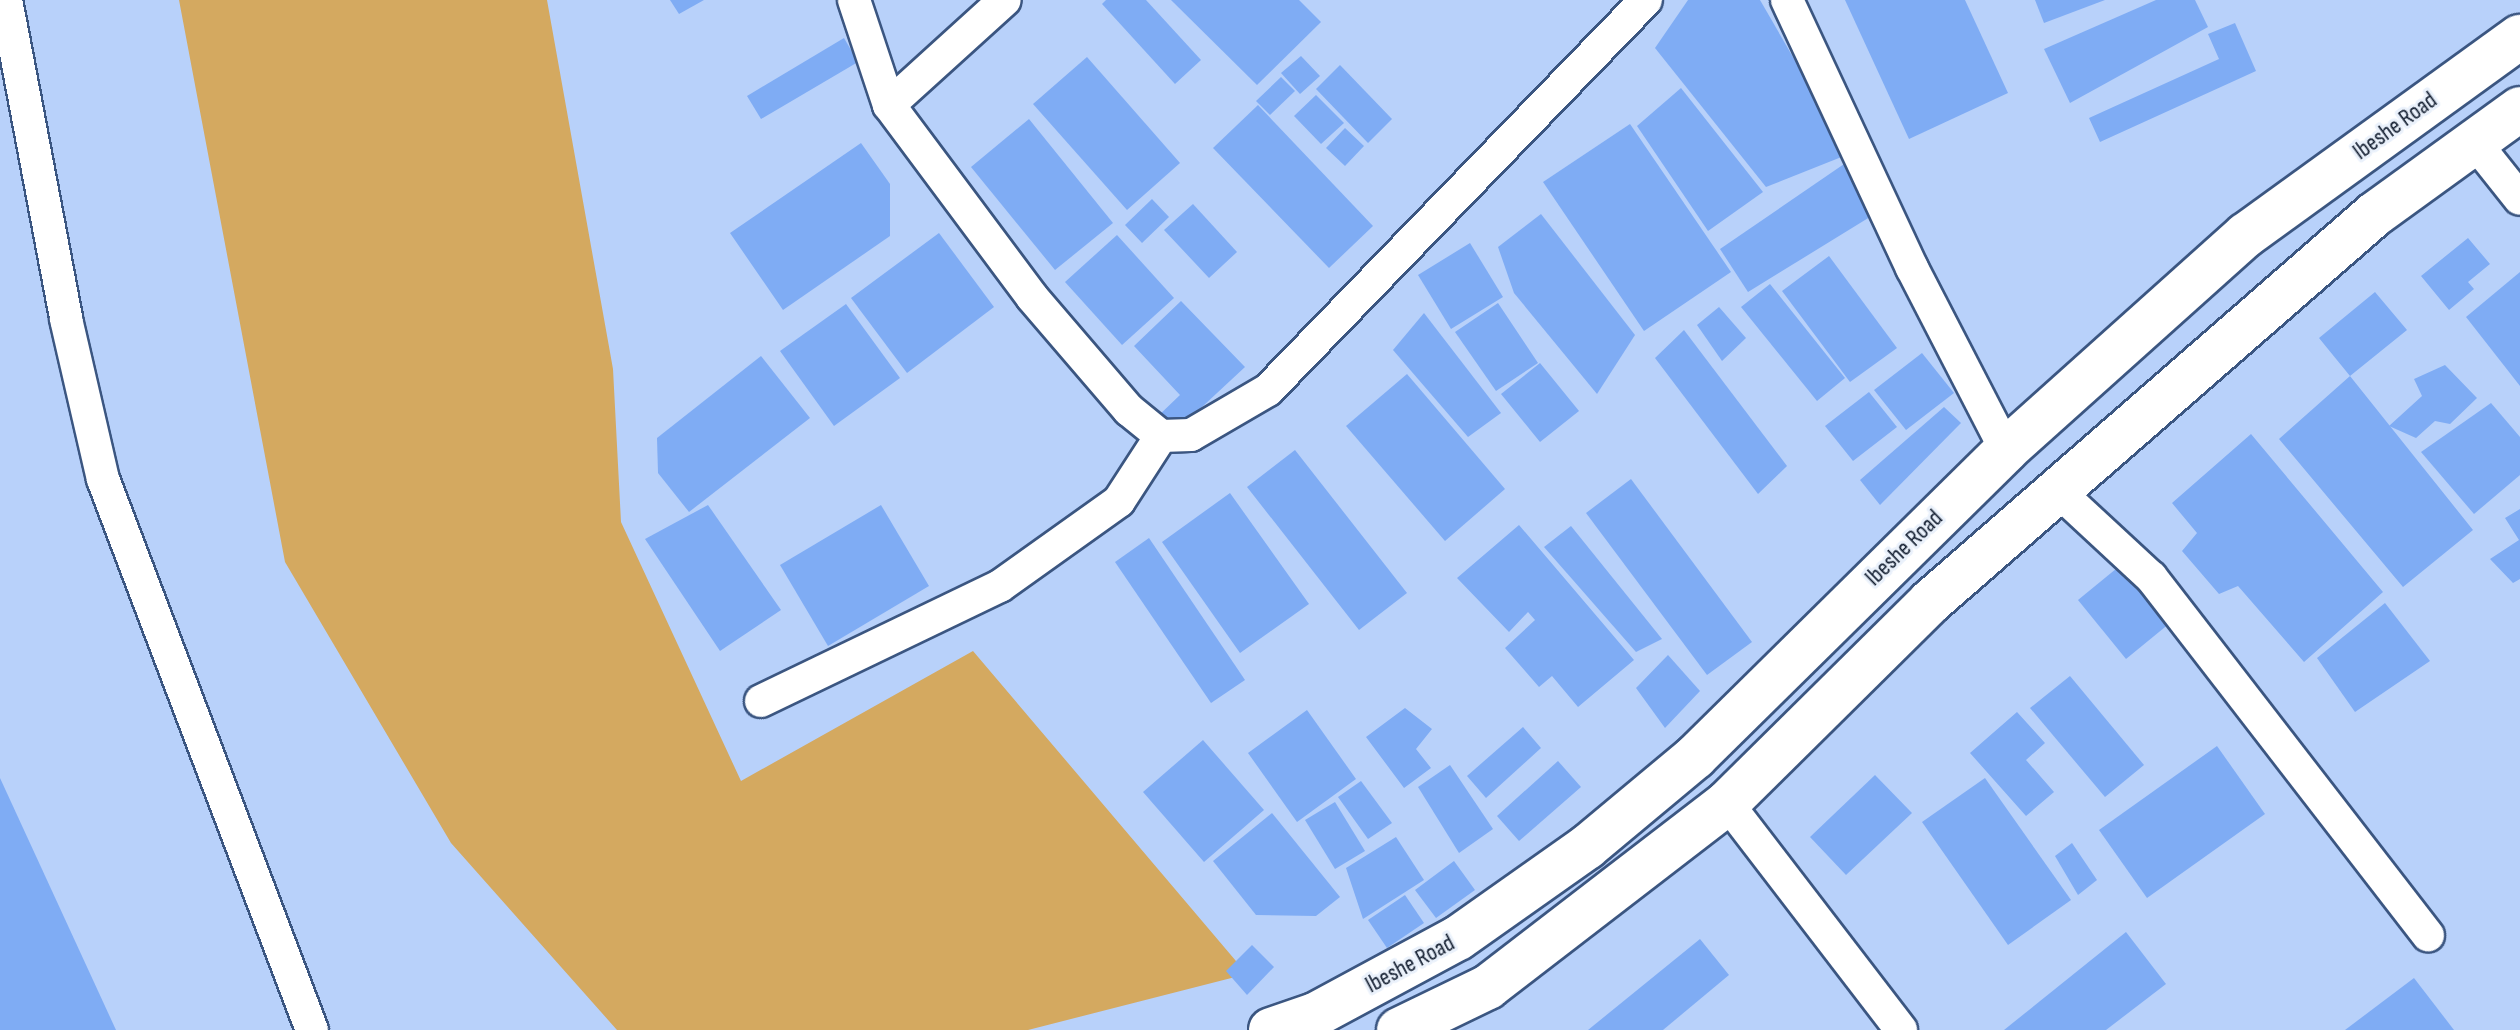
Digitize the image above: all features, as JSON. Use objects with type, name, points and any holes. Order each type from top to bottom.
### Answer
[{"type":"main road","name":"Ibeshe Road","points":[[1271,1030],[1315,1015],[1458,938],[1587,847],[1695,757],[2006,450],[2246,235],[2520,37]]},
{"type":"main road","points":[[1399,1030],[1488,987],[1727,803],[1920,612],[2058,491],[2375,214],[2473,140],[2520,109]]},
{"type":"street","points":[[6,0],[66,319],[103,479],[312,1030]]},
{"type":"street","points":[[854,0],[889,105],[1032,297],[1129,410],[1161,436],[1191,435],[1268,390],[1646,0]]},
{"type":"street","points":[[889,105],[1005,0]]},
{"type":"street","points":[[1787,0],[2006,450]]},
{"type":"street","points":[[2473,140],[2520,199]]},
{"type":"street","points":[[761,701],[1000,586],[1119,501],[1161,436]]},
{"type":"street","points":[[2058,491],[2151,577],[2428,936]]},
{"type":"street","points":[[1727,803],[1901,1030]]},
{"type":"shaded area","points":[[179,0],[547,0],[613,369],[621,522],[741,781],[973,651],[1247,974],[1028,1030],[617,1030],[451,843],[285,562]]},
{"type":"building","points":[[670,0],[704,0],[679,14]]},
{"type":"building","points":[[1106,0],[1146,0],[1201,60],[1175,84],[1102,4]]},
{"type":"building","points":[[1171,0],[1299,0],[1321,22],[1257,85]]},
{"type":"building","points":[[1688,0],[1760,0],[1849,154],[1766,187],[1655,48]]},
{"type":"building","points":[[1845,0],[1965,0],[2008,93],[1909,139]]},
{"type":"building","points":[[2035,0],[2105,0],[2044,23]]},
{"type":"building","points":[[2156,0],[2195,0],[2208,27],[2070,103],[2044,49]]},
{"type":"building","points":[[2235,23],[2256,71],[2100,142],[2089,118],[2219,59],[2208,34]]},
{"type":"building","points":[[844,38],[858,62],[761,119],[747,96]]},
{"type":"building","points":[[1301,56],[1320,76],[1300,94],[1281,73]]},
{"type":"building","points":[[1087,57],[1180,163],[1127,210],[1033,104]]},
{"type":"building","points":[[1340,65],[1392,119],[1368,143],[1316,89]]},
{"type":"building","points":[[1281,77],[1295,91],[1270,115],[1256,101]]},
{"type":"building","points":[[1681,88],[1763,192],[1708,231],[1637,126]]},
{"type":"building","points":[[1316,95],[1344,123],[1321,144],[1294,116]]},
{"type":"building","points":[[1258,105],[1373,226],[1329,268],[1213,148]]},
{"type":"building","points":[[1029,119],[1113,223],[1055,270],[971,167]]},
{"type":"building","points":[[1630,124],[1731,272],[1644,331],[1543,182]]},
{"type":"building","points":[[1345,128],[1364,146],[1345,166],[1326,148]]},
{"type":"building","points":[[861,143],[890,184],[890,236],[783,310],[730,233]]},
{"type":"building","points":[[1847,162],[1878,212],[1748,292],[1720,249]]},
{"type":"building","points":[[1152,199],[1169,217],[1142,243],[1125,225]]},
{"type":"building","points":[[1193,204],[1237,252],[1209,278],[1164,230]]},
{"type":"building","points":[[1541,214],[1635,335],[1597,394],[1514,293],[1498,247]]},
{"type":"building","points":[[939,233],[994,307],[907,373],[851,298]]},
{"type":"building","points":[[1117,235],[1174,298],[1122,345],[1065,282]]},
{"type":"building","points":[[2468,238],[2490,264],[2468,282],[2474,289],[2449,310],[2421,276]]},
{"type":"building","points":[[1470,243],[1503,297],[1451,329],[1418,275]]},
{"type":"building","points":[[1829,256],[1897,348],[1850,382],[1782,291]]},
{"type":"building","points":[[2520,272],[2520,386],[2466,317]]},
{"type":"building","points":[[1770,284],[1845,378],[1817,401],[1741,307]]},
{"type":"building","points":[[2375,292],[2407,330],[2350,376],[2319,338]]},
{"type":"building","points":[[1181,301],[1245,367],[1174,433],[1156,418],[1180,395],[1134,346]]},
{"type":"building","points":[[1498,303],[1538,363],[1496,391],[1455,332]]},
{"type":"building","points":[[846,304],[900,378],[834,426],[780,351]]},
{"type":"building","points":[[1719,307],[1746,338],[1722,361],[1697,325]]},
{"type":"building","points":[[1424,313],[1501,413],[1468,437],[1393,350]]},
{"type":"building","points":[[1684,330],[1787,466],[1758,494],[1655,358]]},
{"type":"building","points":[[1922,353],[1954,393],[1906,430],[1874,390]]},
{"type":"building","points":[[761,356],[810,418],[689,512],[658,473],[657,438]]},
{"type":"building","points":[[1540,363],[1579,411],[1540,442],[1501,394]]},
{"type":"building","points":[[2445,365],[2477,398],[2450,424],[2435,421],[2416,438],[2389,426],[2422,396],[2414,379]]},
{"type":"building","points":[[1407,374],[1505,489],[1445,541],[1346,426]]},
{"type":"building","points":[[2350,376],[2473,530],[2403,587],[2279,439]]},
{"type":"building","points":[[1869,392],[1897,427],[1853,461],[1825,426]]},
{"type":"building","points":[[2491,403],[2520,437],[2520,475],[2474,514],[2421,452]]},
{"type":"building","points":[[1944,407],[1961,423],[1880,505],[1860,480]]},
{"type":"building","points":[[2251,434],[2383,592],[2304,662],[2238,586],[2219,594],[2182,551],[2197,533],[2172,503]]},
{"type":"building","points":[[1295,450],[1407,593],[1359,630],[1247,487]]},
{"type":"building","points":[[1631,479],[1752,642],[1707,675],[1586,513]]},
{"type":"building","points":[[1230,493],[1309,604],[1240,653],[1162,542]]},
{"type":"building","points":[[708,505],[781,610],[720,651],[645,539]]},
{"type":"building","points":[[881,505],[929,586],[828,646],[780,565]]},
{"type":"building","points":[[2520,509],[2520,579],[2513,583],[2490,559],[2519,540],[2505,518]]},
{"type":"building","points":[[1519,525],[1634,660],[1578,707],[1552,676],[1539,687],[1505,648],[1535,620],[1528,612],[1509,632],[1457,578]]},
{"type":"building","points":[[1571,526],[1662,639],[1636,652],[1544,547]]},
{"type":"building","points":[[1149,538],[1245,680],[1211,703],[1115,562]]},
{"type":"building","points":[[2122,564],[2170,623],[2126,659],[2078,600]]},
{"type":"building","points":[[2385,603],[2430,661],[2355,712],[2317,658]]},
{"type":"building","points":[[1668,655],[1700,691],[1665,728],[1636,688]]},
{"type":"building","points":[[2070,676],[2144,765],[2105,797],[2030,708]]},
{"type":"building","points":[[1405,708],[1432,729],[1416,749],[1431,768],[1404,788],[1366,737]]},
{"type":"building","points":[[1307,710],[1356,779],[1297,822],[1248,753]]},
{"type":"building","points":[[2017,712],[2045,743],[2026,760],[2054,792],[2026,816],[1970,753]]},
{"type":"building","points":[[1523,727],[1541,748],[1486,798],[1467,776]]},
{"type":"building","points":[[1203,740],[1264,810],[1204,862],[1143,792]]},
{"type":"building","points":[[2217,746],[2265,814],[2147,898],[2099,830]]},
{"type":"building","points":[[1558,761],[1581,787],[1519,841],[1497,816]]},
{"type":"building","points":[[1450,765],[1493,829],[1459,853],[1418,787]]},
{"type":"building","points":[[1875,775],[1912,813],[1846,875],[1810,837]]},
{"type":"building","points":[[0,778],[116,1030],[0,1030]]},
{"type":"building","points":[[1985,778],[2071,900],[2008,945],[1922,822]]},
{"type":"building","points":[[1361,781],[1392,823],[1368,839],[1338,797]]},
{"type":"building","points":[[1335,802],[1365,851],[1335,869],[1305,820]]},
{"type":"building","points":[[1272,813],[1340,897],[1316,916],[1256,915],[1213,861]]},
{"type":"building","points":[[1396,837],[1424,880],[1363,919],[1346,868]]},
{"type":"building","points":[[2072,843],[2097,880],[2078,895],[2055,856]]},
{"type":"building","points":[[1454,861],[1475,890],[1436,918],[1415,890]]},
{"type":"building","points":[[1405,895],[1424,923],[1387,948],[1368,920]]},
{"type":"building","points":[[2126,932],[2166,984],[2106,1030],[2004,1030]]},
{"type":"building","points":[[1700,939],[1729,975],[1663,1030],[1588,1030]]},
{"type":"building","points":[[1252,945],[1274,967],[1247,995],[1226,971]]},
{"type":"building","points":[[2414,978],[2454,1030],[2345,1030]]}]
